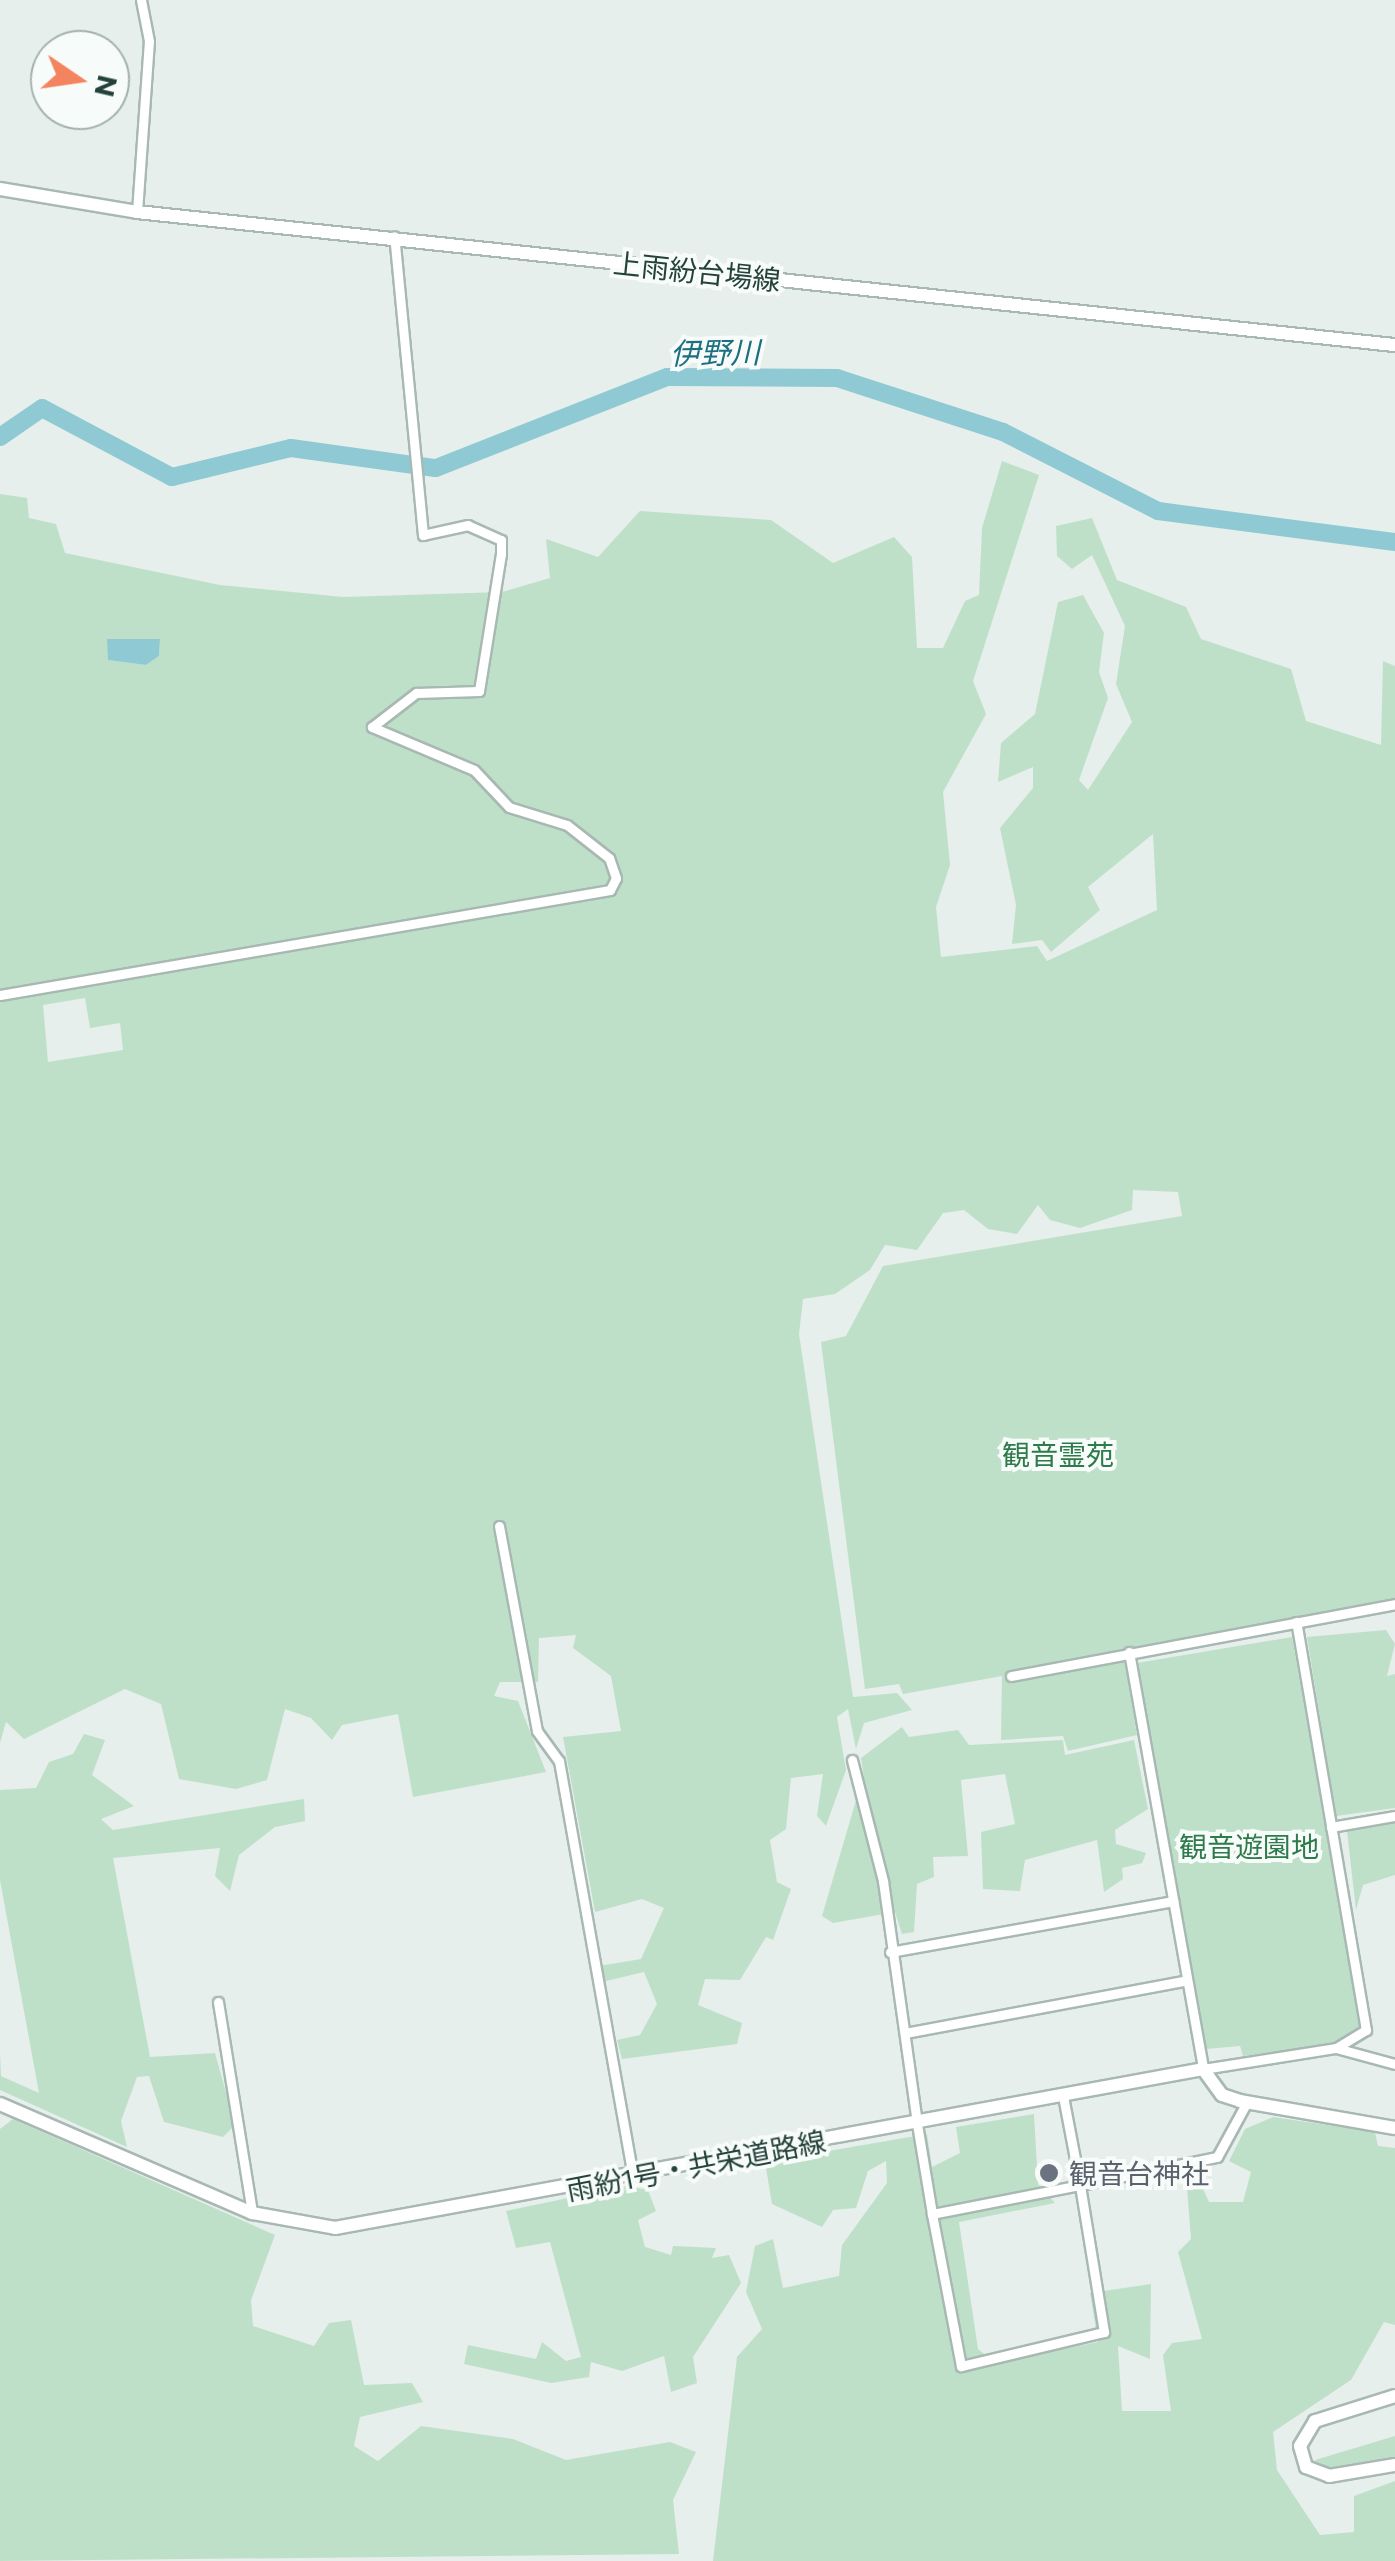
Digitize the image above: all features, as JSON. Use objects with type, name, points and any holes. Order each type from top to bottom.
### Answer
[{"type":"street","points":[[137,212],[149,41],[141,0]]},
{"type":"street","name":"上雨紛台場線","points":[[0,189],[137,212],[394,236],[1395,345]]},
{"type":"street","points":[[0,995],[610,890],[616,869],[599,847],[509,807],[474,770],[372,727],[416,693],[480,691],[493,626],[501,540],[468,525],[423,535],[416,494],[394,236]]},
{"type":"street","points":[[498,1526],[537,1731],[558,1761],[633,2177]]},
{"type":"street","points":[[1011,1676],[1395,1604]]},
{"type":"street","points":[[1203,2069],[1336,2048],[1366,2030],[1296,1622]]},
{"type":"street","points":[[1129,1652],[1203,2069],[1222,2095],[1395,2128]]},
{"type":"street","points":[[852,1760],[877,1849],[917,2124],[961,2366],[1104,2332],[1063,2096]]},
{"type":"street","points":[[1331,1828],[1395,1816]]},
{"type":"street","points":[[890,1952],[1173,1901]]},
{"type":"street","points":[[904,2033],[1188,1980]]},
{"type":"street","points":[[218,2002],[252,2212]]},
{"type":"street","points":[[1336,2048],[1395,2064]]},
{"type":"street","name":"雨紛1号・共栄道路線","points":[[0,2104],[252,2212],[353,2227],[1203,2069]]},
{"type":"street","points":[[932,2214],[1216,2157],[1247,2102]]},
{"type":"street","points":[[1395,2396],[1315,2421],[1300,2446],[1306,2468],[1329,2476],[1395,2465]]},
{"type":"green space","name":"観音霊苑","points":[[1002,461],[1039,475],[973,681],[986,714],[943,792],[950,865],[936,907],[941,957],[1037,946],[1047,961],[1157,910],[1153,834],[1088,887],[1100,910],[1051,952],[1042,940],[1012,944],[1016,905],[1000,828],[1033,788],[1033,767],[998,782],[1001,743],[1035,714],[1058,602],[1083,595],[1104,633],[1099,672],[1108,698],[1079,780],[1088,790],[1132,722],[1116,684],[1125,626],[1092,555],[1072,569],[1057,556],[1056,526],[1092,518],[1117,580],[1186,607],[1201,639],[1291,669],[1306,721],[1381,745],[1383,661],[1395,666],[1395,1611],[1124,1659],[1137,1735],[1068,1751],[1063,1736],[1001,1740],[1002,1676],[903,1694],[899,1684],[865,1689],[821,1342],[846,1336],[883,1266],[1182,1216],[1178,1192],[1133,1190],[1132,1210],[1080,1228],[1050,1220],[1038,1205],[1017,1234],[988,1229],[964,1210],[943,1213],[917,1250],[885,1245],[870,1270],[835,1294],[803,1299],[799,1334],[853,1697],[897,1693],[912,1710],[864,1723],[856,1749],[848,1709],[837,1717],[846,1770],[826,1826],[817,1816],[823,1774],[791,1778],[786,1829],[770,1840],[777,1882],[791,1889],[773,1940],[766,1937],[740,1980],[705,1979],[698,2005],[742,2023],[737,2044],[622,2059],[617,2040],[640,2035],[657,2004],[644,1972],[606,1981],[599,1966],[641,1959],[664,1908],[642,1899],[595,1912],[563,1737],[621,1731],[611,1676],[573,1648],[576,1635],[539,1638],[538,1682],[500,1682],[494,1696],[518,1701],[546,1772],[413,1797],[398,1714],[342,1725],[332,1740],[311,1718],[285,1709],[267,1780],[236,1789],[179,1779],[161,1704],[125,1689],[24,1739],[6,1722],[0,1743],[0,494],[27,498],[29,518],[56,524],[65,553],[220,585],[343,597],[502,592],[550,578],[546,539],[598,557],[640,511],[771,520],[833,563],[894,537],[912,557],[917,648],[943,648],[965,601],[979,595],[982,528]],"holes":[[[107,639],[160,639],[159,656],[146,665],[109,660]],[[85,998],[90,1028],[120,1023],[123,1050],[48,1062],[43,1005]]]},
{"type":"green space","points":[[1386,1630],[1395,1644],[1387,1676],[1395,1674],[1395,1808],[1336,1816],[1307,1637]]},
{"type":"green space","name":"観音遊園地","points":[[1292,1637],[1361,2029],[1334,2044],[1243,2056],[1240,2046],[1206,2049],[1137,1663]]},
{"type":"green space","points":[[902,1727],[909,1737],[958,1730],[969,1745],[1063,1740],[1065,1755],[1134,1740],[1148,1809],[1115,1830],[1116,1844],[1146,1853],[1142,1863],[1122,1868],[1123,1879],[1104,1892],[1097,1840],[1025,1860],[1020,1891],[983,1889],[981,1832],[1015,1824],[1005,1774],[961,1780],[968,1856],[933,1857],[934,1877],[917,1884],[914,1932],[902,1934],[895,1912],[833,1923],[822,1916],[857,1797],[874,1843],[861,1758]]},
{"type":"green space","points":[[84,1734],[105,1740],[92,1775],[134,1806],[101,1819],[113,1830],[304,1799],[305,1821],[275,1827],[239,1855],[230,1891],[215,1876],[220,1848],[113,1858],[150,2057],[215,2053],[235,2125],[223,2137],[164,2122],[149,2076],[137,2077],[121,2121],[127,2147],[0,2090],[0,2052],[1,2076],[39,2093],[0,1880],[0,1790],[36,1788],[49,1762],[73,1754]]},
{"type":"green space","points":[[1395,1821],[1395,1875],[1363,1885],[1356,1910],[1347,1831]]},
{"type":"green space","points":[[1034,2114],[1038,2184],[1055,2203],[959,2222],[978,2349],[995,2363],[1098,2342],[1090,2293],[1151,2284],[1150,2359],[1118,2346],[1122,2411],[1171,2411],[1163,2355],[1172,2343],[1202,2339],[1178,2252],[1191,2239],[1186,2176],[1197,2175],[1209,2202],[1243,2202],[1251,2172],[1229,2161],[1245,2129],[1273,2117],[1375,2132],[1378,2146],[1395,2148],[1395,2325],[1384,2322],[1351,2380],[1273,2432],[1277,2470],[1320,2535],[1354,2532],[1354,2496],[1395,2481],[1395,2561],[713,2561],[737,2357],[762,2329],[746,2292],[755,2246],[773,2239],[783,2288],[839,2276],[842,2245],[887,2183],[886,2161],[868,2171],[856,2208],[833,2210],[822,2227],[772,2204],[765,2162],[927,2134],[932,2167],[960,2153],[956,2127]]},
{"type":"green space","points":[[13,2119],[275,2235],[251,2300],[253,2326],[314,2346],[329,2323],[351,2320],[364,2385],[412,2383],[423,2402],[360,2417],[354,2446],[378,2461],[421,2426],[513,2439],[566,2460],[670,2442],[696,2452],[673,2500],[679,2554],[0,2561],[0,2129]]},
{"type":"green space","points":[[626,2186],[648,2190],[656,2211],[638,2220],[645,2247],[671,2255],[673,2246],[716,2248],[712,2258],[729,2255],[741,2283],[693,2357],[697,2383],[671,2392],[664,2356],[622,2371],[591,2362],[589,2377],[551,2383],[464,2364],[468,2345],[536,2359],[542,2342],[566,2361],[581,2357],[550,2242],[516,2248],[506,2211]]},
{"type":"green space","points":[[1395,2436],[1395,2460],[1322,2480],[1315,2460]]},
{"type":"water","points":[[107,639],[160,639],[159,656],[146,665],[108,660]]},
{"type":"waterway","name":"伊野川","points":[[0,437],[42,408],[172,477],[291,448],[436,468],[667,377],[837,378],[1003,432],[1158,511],[1395,542]]},
{"type":"place","name":"観音台神社","points":[[1049,2173]]}]
